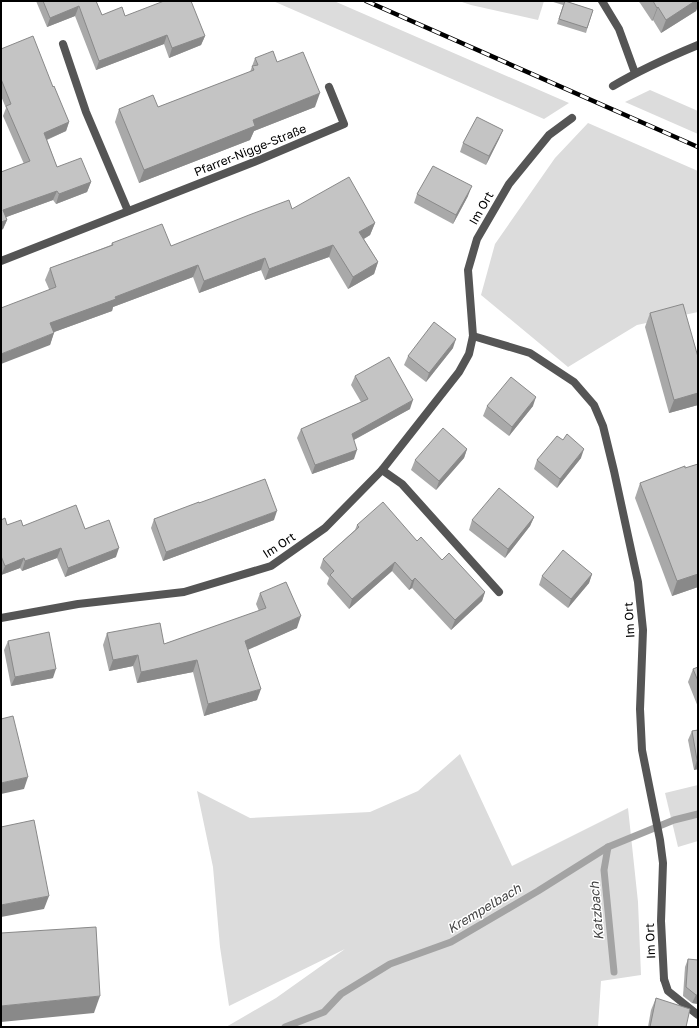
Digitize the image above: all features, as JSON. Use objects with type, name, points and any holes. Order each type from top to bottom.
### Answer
[{"type":"street","points":[[602,1],[619,29],[635,73]]},
{"type":"street","points":[[62,44],[86,112],[128,211]]},
{"type":"street","points":[[613,86],[635,73],[698,45]]},
{"type":"street","name":"Pfarrer-Nigge-Straße","points":[[1,261],[254,162],[344,124],[330,87]]},
{"type":"street","name":"Im Ort","points":[[1,618],[78,604],[184,592],[271,566],[325,528],[382,470],[459,372],[469,354],[473,336],[468,270],[476,239],[509,184],[549,135],[572,118]]},
{"type":"street","name":"Im Ort","points":[[473,336],[530,353],[574,382],[594,405],[603,426],[638,582],[643,630],[640,709],[642,750],[664,863],[661,921],[664,979],[668,991],[698,1015]]},
{"type":"street","points":[[382,470],[402,484],[499,592]]},
{"type":"shaded area","points":[[273,1],[334,1],[569,103],[544,119]]},
{"type":"shaded area","points":[[459,1],[544,1],[538,20]]},
{"type":"shaded area","points":[[650,90],[698,111],[698,134],[625,102]]},
{"type":"shaded area","points":[[588,123],[698,171],[698,312],[637,325],[568,367],[481,295],[495,244],[555,158]]},
{"type":"shaded area","points":[[460,754],[512,866],[628,808],[638,902],[641,975],[601,981],[598,1027],[226,1027],[276,998],[345,949],[229,1006],[220,947],[213,867],[197,791],[250,818],[370,812],[418,791]]},
{"type":"shaded area","points":[[698,785],[698,841],[678,847],[665,793]]},
{"type":"building","points":[[43,1],[96,1],[102,15],[122,7],[125,16],[164,1],[191,1],[205,36],[172,48],[167,35],[99,61],[79,6],[50,18]]},
{"type":"building","points":[[565,1],[593,10],[587,28],[559,19]]},
{"type":"building","points":[[653,1],[695,1],[666,20]]},
{"type":"building","points":[[33,36],[53,87],[54,86],[69,122],[44,133],[57,167],[81,158],[91,182],[59,194],[57,191],[3,210],[7,220],[1,222],[1,172],[30,161],[6,106],[11,104],[1,79],[1,49]]},
{"type":"building","points":[[273,51],[277,62],[303,52],[320,93],[253,120],[255,126],[144,170],[119,109],[153,95],[158,107],[254,70],[252,66],[258,65],[255,58]]},
{"type":"building","points":[[477,117],[503,130],[489,156],[463,143]]},
{"type":"building","points":[[433,166],[472,186],[456,215],[417,194]]},
{"type":"building","points":[[349,177],[375,223],[359,232],[378,262],[353,277],[333,245],[269,269],[265,258],[204,281],[198,265],[115,297],[116,299],[50,323],[54,333],[1,354],[1,308],[56,287],[50,268],[113,245],[112,243],[162,224],[171,246],[289,200],[292,209]]},
{"type":"building","points":[[683,304],[698,357],[698,393],[674,400],[650,313]]},
{"type":"building","points":[[434,322],[456,339],[429,373],[408,356]]},
{"type":"building","points":[[389,357],[413,400],[352,434],[357,450],[315,465],[301,429],[368,399],[355,376]]},
{"type":"building","points":[[511,377],[536,397],[512,427],[487,406]]},
{"type":"building","points":[[443,428],[467,449],[439,481],[415,460]]},
{"type":"building","points":[[567,434],[584,449],[560,479],[537,460],[557,436],[563,440]]},
{"type":"building","points":[[698,464],[698,574],[677,581],[640,483],[685,466],[685,468]]},
{"type":"building","points":[[265,479],[277,511],[166,552],[154,519]]},
{"type":"building","points":[[499,488],[534,517],[508,549],[472,520]]},
{"type":"building","points":[[383,502],[417,541],[421,537],[442,560],[449,553],[485,592],[455,620],[415,578],[412,581],[395,562],[352,599],[330,575],[334,571],[323,559],[359,527],[357,525]]},
{"type":"building","points":[[76,505],[85,529],[109,520],[119,548],[68,568],[61,548],[25,561],[24,558],[5,566],[1,556],[1,520],[5,518],[7,525],[21,520],[23,526]]},
{"type":"building","points":[[563,550],[592,574],[571,599],[542,576]]},
{"type":"building","points":[[286,582],[301,616],[245,641],[261,689],[208,704],[197,660],[141,672],[138,655],[113,660],[107,633],[160,623],[164,644],[266,608],[260,593]]},
{"type":"building","points":[[49,632],[56,669],[15,677],[8,641]]},
{"type":"building","points":[[698,667],[698,681],[693,669]]},
{"type":"building","points":[[13,716],[28,777],[1,783],[1,719]]},
{"type":"building","points":[[698,730],[698,760],[697,760],[692,731]]},
{"type":"building","points":[[34,820],[49,896],[1,905],[1,827]]},
{"type":"building","points":[[96,927],[100,996],[1,1006],[1,933]]},
{"type":"building","points":[[688,959],[698,960],[698,995],[686,987]]},
{"type":"building","points":[[656,998],[690,1009],[686,1027],[650,1027]]},
{"type":"waterway","name":"Krempelbach","points":[[285,1027],[324,1012],[341,994],[390,964],[451,942],[538,891],[608,847],[674,820],[698,814]]},
{"type":"waterway","name":"Katzbach","points":[[608,847],[604,870],[614,972]]},
{"type":"railway","points":[[366,1],[698,147]]}]
